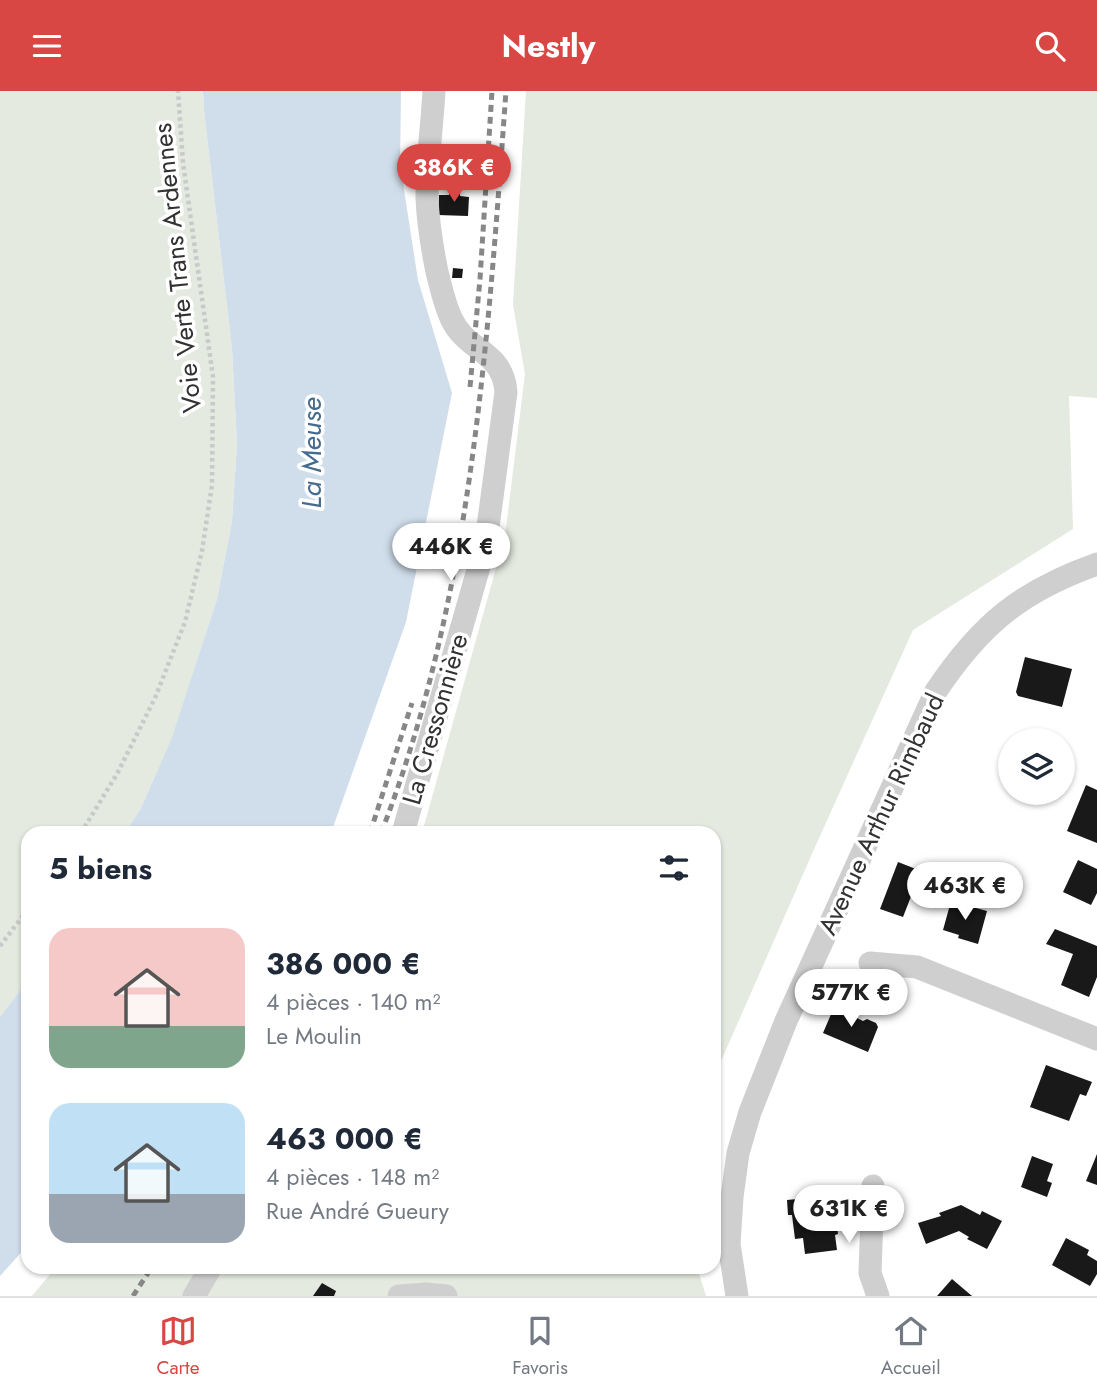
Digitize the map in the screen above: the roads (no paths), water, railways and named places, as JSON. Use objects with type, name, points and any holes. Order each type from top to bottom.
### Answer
[{"type":"street","name":"La Cressonnière","points":[[405,826],[486,542],[506,392],[505,380],[496,362],[460,333],[445,303],[429,225],[428,173],[435,91]]},
{"type":"street","name":"Avenue Arthur Rimbaud","points":[[737,1296],[729,1244],[732,1197],[738,1153],[750,1112],[786,1021],[936,691],[956,662],[983,631],[1007,610],[1036,590],[1097,564]]},
{"type":"street","points":[[870,963],[917,967],[1097,1039]]},
{"type":"street","points":[[873,1186],[870,1273],[878,1296]]},
{"type":"street","points":[[194,1296],[207,1274]]},
{"type":"street","points":[[399,1296],[446,1296]]},
{"type":"water","name":"La Meuse","points":[[203,91],[401,91],[400,164],[418,280],[452,393],[406,622],[333,826],[129,826],[141,808],[171,740],[217,599],[232,521],[237,444],[232,349]]},
{"type":"water","points":[[21,989],[21,1253],[0,1276],[0,1017]]},
{"type":"railway","points":[[470,387],[492,91]]},
{"type":"railway","points":[[383,826],[412,745],[436,654],[456,561],[483,373],[506,91]]},
{"type":"railway","points":[[372,826],[412,703]]},
{"type":"railway","points":[[133,1296],[147,1274]]}]
